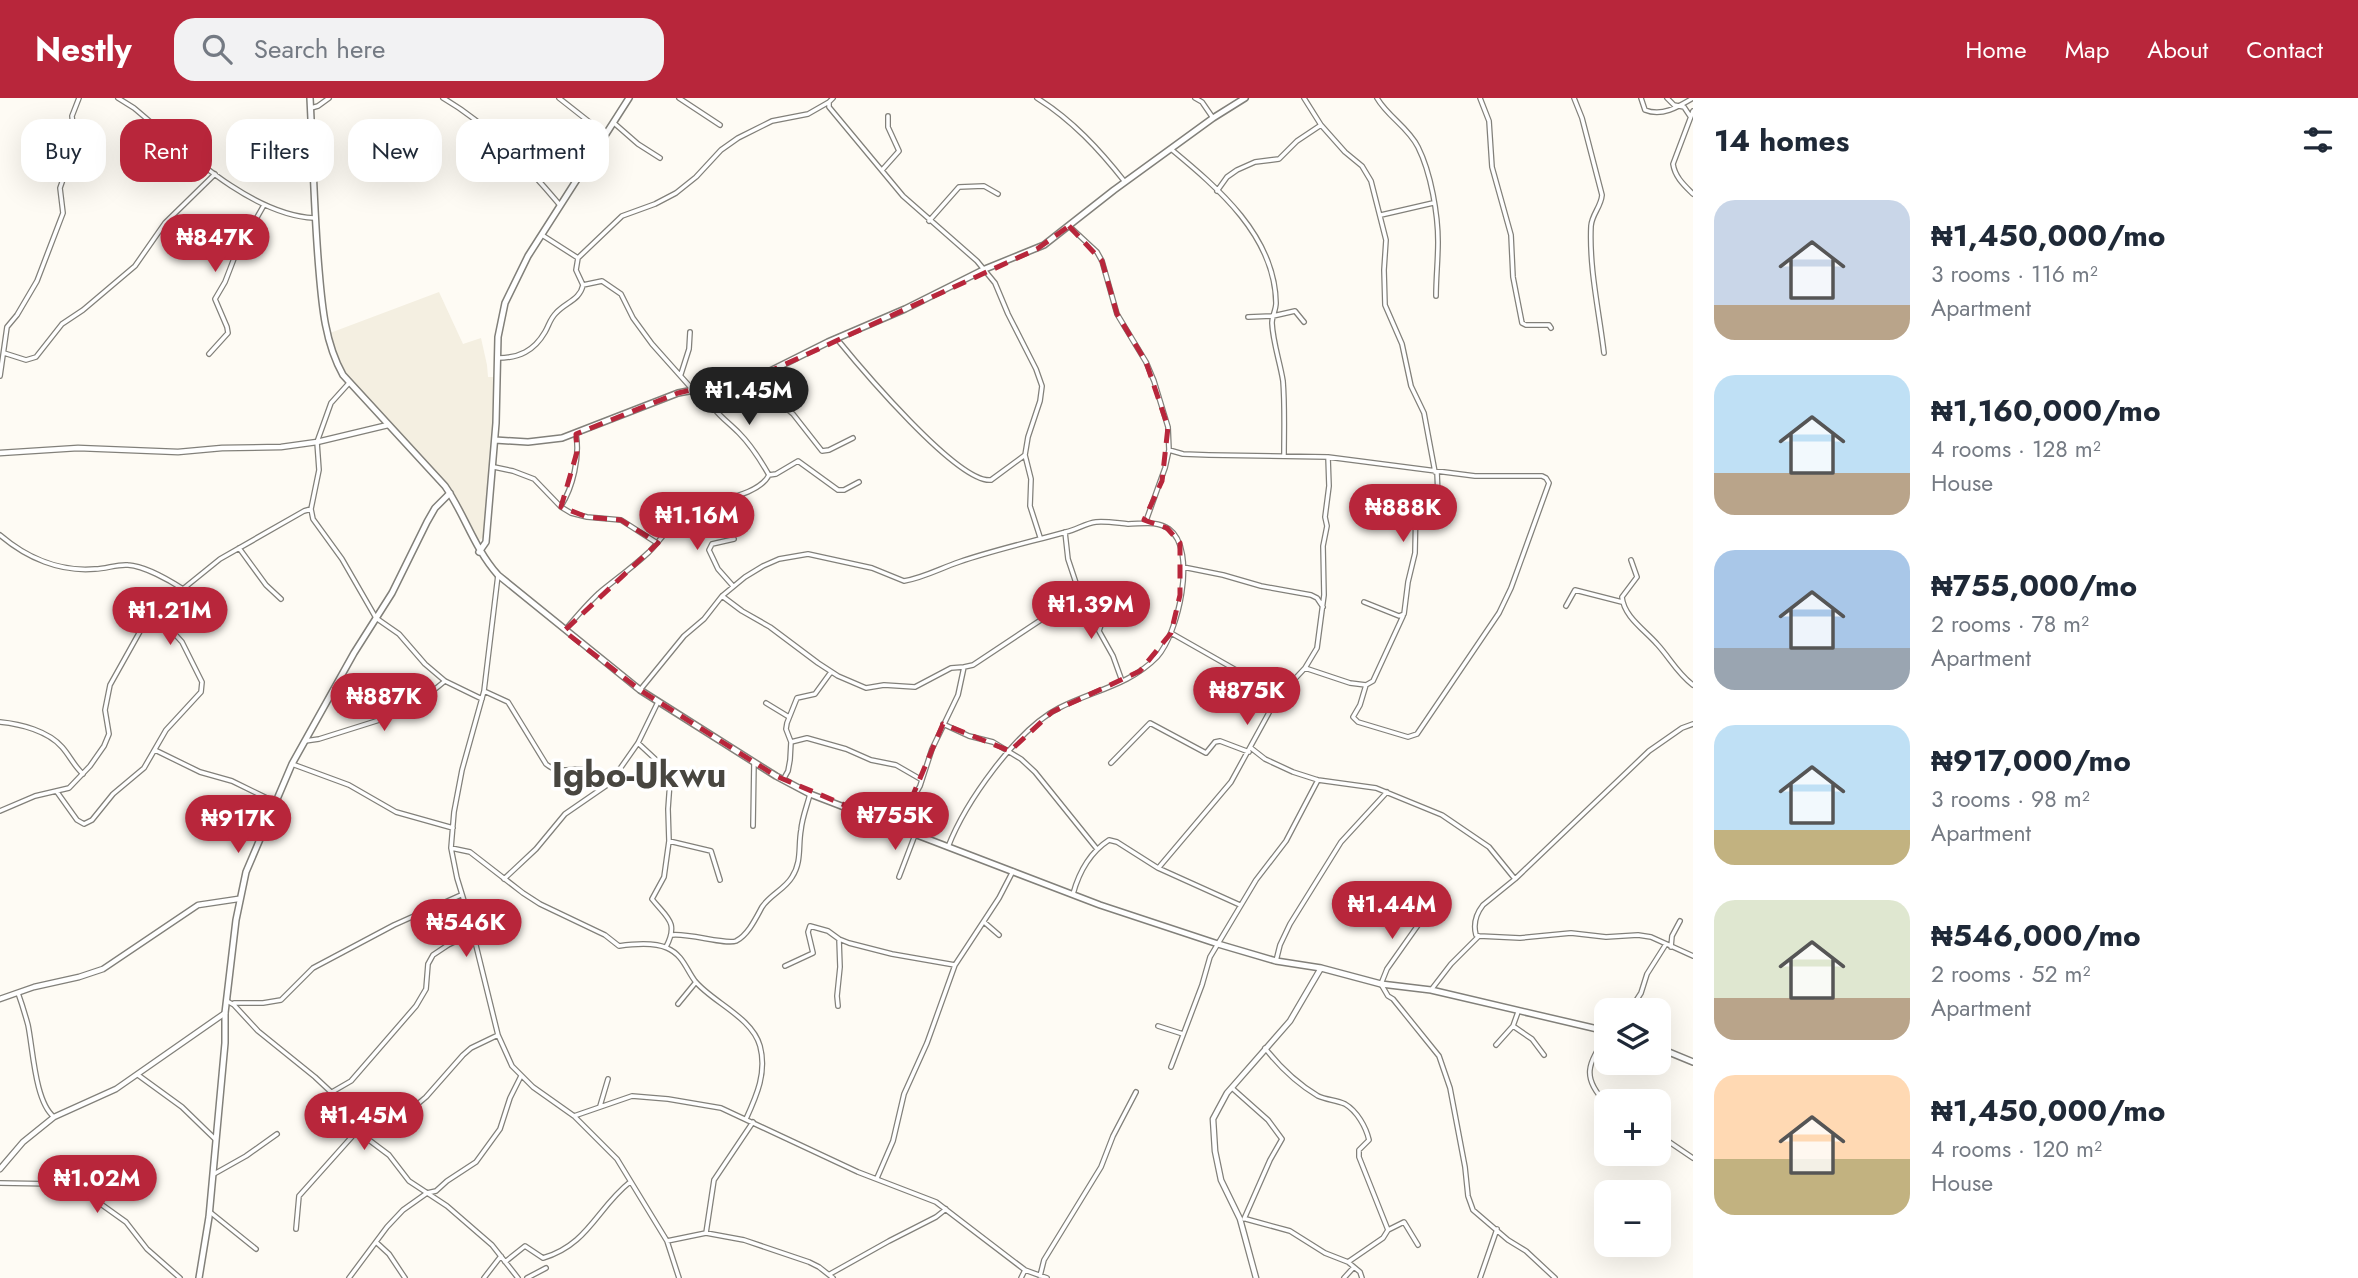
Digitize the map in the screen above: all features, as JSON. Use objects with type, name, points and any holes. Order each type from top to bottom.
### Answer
[{"type":"main road","points":[[310,98],[314,219],[321,296],[328,338],[335,360],[349,383],[450,493],[475,545],[498,575],[640,690],[810,794],[1100,905],[1276,961],[1321,968],[1381,984],[1431,990],[1594,1028]]},
{"type":"main road","points":[[609,130],[629,98]]},
{"type":"main road","points":[[495,440],[546,441],[576,434],[661,399],[754,378],[985,269],[1044,245],[1125,182],[1245,98]]},
{"type":"main road","points":[[480,552],[487,538],[501,315],[510,289],[576,182]]},
{"type":"main road","points":[[199,1278],[210,1212],[225,1043],[225,1013],[229,1002],[238,899],[246,873],[292,764],[349,662],[392,593],[435,508],[450,493]]},
{"type":"main road","points":[[475,545],[487,538]]},
{"type":"main road","points":[[1671,1053],[1693,1062]]},
{"type":"street","points":[[0,376],[7,327],[37,281],[62,218],[60,188],[63,173],[74,148],[72,116],[79,98]]},
{"type":"street","points":[[118,98],[215,174],[264,205],[288,215],[314,219]]},
{"type":"street","points":[[311,108],[329,98]]},
{"type":"street","points":[[443,98],[469,113],[538,179],[561,206]]},
{"type":"street","points":[[559,98],[586,119]]},
{"type":"street","points":[[680,98],[720,125]]},
{"type":"street","points":[[583,285],[576,270],[578,258],[622,216],[677,193],[721,150],[738,138],[772,121],[808,114],[833,98]]},
{"type":"street","points":[[1037,98],[1082,132],[1125,182]]},
{"type":"street","points":[[1195,98],[1202,102],[1213,118]]},
{"type":"street","points":[[1304,98],[1321,125],[1368,174],[1386,240],[1385,305],[1402,344],[1411,386],[1424,413],[1438,496],[1424,495],[1416,501],[1415,553],[1404,614],[1373,681],[1366,685],[1350,683],[1305,668]]},
{"type":"street","points":[[1377,98],[1387,114],[1405,128],[1419,149],[1434,202],[1438,238],[1436,296]]},
{"type":"street","points":[[1480,98],[1489,121],[1492,167],[1511,235],[1513,277],[1522,323],[1549,325],[1551,328]]},
{"type":"street","points":[[1574,98],[1586,131],[1602,195],[1600,206],[1592,219],[1591,256],[1604,353]]},
{"type":"street","points":[[1641,98],[1645,110],[1649,112],[1665,112],[1693,98]]},
{"type":"street","points":[[1667,98],[1674,105],[1686,108],[1690,118]]},
{"type":"street","points":[[829,102],[835,115],[903,196],[985,269],[995,283],[1042,386],[1025,455],[1031,479],[1030,506],[1040,538]]},
{"type":"street","points":[[1693,111],[1673,164],[1680,181],[1693,194]]},
{"type":"street","points":[[882,169],[898,151],[888,127],[888,116]]},
{"type":"street","points":[[614,123],[638,144],[660,158]]},
{"type":"street","points":[[1217,191],[1227,177],[1237,170],[1255,162],[1279,159],[1297,141],[1321,125]]},
{"type":"street","points":[[1171,149],[1250,226],[1268,258],[1276,302],[1273,316],[1276,352],[1283,387],[1284,457]]},
{"type":"street","points":[[4,352],[26,360],[36,357],[62,324],[83,310],[135,266],[165,223],[215,174]]},
{"type":"street","points":[[929,221],[959,187],[984,186],[998,194]]},
{"type":"street","points":[[1381,215],[1434,202]]},
{"type":"street","points":[[209,354],[228,333],[215,299],[235,256],[264,205]]},
{"type":"street","points":[[1069,226],[1097,252],[1102,261],[1118,314],[1154,381],[1168,428],[1169,450],[1162,481],[1146,522]]},
{"type":"street","points":[[542,235],[578,258]]},
{"type":"street","points":[[583,285],[602,281],[617,290],[652,344],[693,390]]},
{"type":"street","points":[[498,358],[518,357],[534,346],[545,332],[551,318],[563,306],[576,299],[583,285]]},
{"type":"street","points":[[1248,317],[1273,316],[1295,311],[1304,322]]},
{"type":"street","points":[[681,374],[689,349],[690,332]]},
{"type":"street","points":[[837,339],[929,442],[979,479],[991,480],[1025,455]]},
{"type":"street","points":[[754,378],[766,392],[793,414],[822,451],[853,438]]},
{"type":"street","points":[[349,383],[331,403],[317,442],[319,470],[311,509],[318,528],[342,559],[376,618],[399,634],[425,664],[445,681],[482,699]]},
{"type":"street","points":[[704,388],[717,414],[738,433],[769,475]]},
{"type":"street","points":[[0,453],[78,448],[178,452],[212,448],[289,447],[388,425]]},
{"type":"street","points":[[561,507],[569,489],[577,452],[576,434]]},
{"type":"street","points":[[1169,450],[1183,454],[1328,457],[1475,476],[1546,478],[1549,483],[1511,588],[1499,613],[1417,734],[1408,737],[1354,720],[1366,685]]},
{"type":"street","points":[[1158,868],[1231,782],[1277,698],[1305,668],[1317,648],[1323,608],[1328,457]]},
{"type":"street","points":[[769,475],[776,474],[798,461],[838,489],[844,490],[859,482]]},
{"type":"street","points":[[491,467],[534,479],[561,507],[587,517],[621,520],[657,543]]},
{"type":"street","points":[[564,631],[597,595],[629,570],[682,515],[748,491],[766,480],[769,475]]},
{"type":"street","points":[[0,811],[35,796],[69,788],[97,757],[109,734],[105,710],[110,685],[147,617],[155,608],[220,559],[311,509]]},
{"type":"street","points":[[640,690],[684,636],[704,619],[722,596],[763,566],[779,559],[808,554],[872,568],[904,581],[1095,522],[1146,522],[1167,527],[1180,543],[1183,567],[1178,608],[1171,634],[1155,658],[1122,681],[1052,712],[1010,751],[977,792],[959,821],[948,846]]},
{"type":"street","points":[[722,596],[831,672],[866,688],[884,685],[915,687],[951,668],[973,665],[1077,596],[1079,589],[1068,559],[1065,532]]},
{"type":"street","points":[[0,535],[40,561],[90,570],[127,565],[166,578],[183,589]]},
{"type":"street","points":[[733,586],[718,569],[709,550],[712,544],[734,539]]},
{"type":"street","points":[[239,548],[261,580],[281,598]]},
{"type":"street","points":[[1632,560],[1637,577],[1626,589],[1622,602],[1633,621],[1659,646],[1682,677],[1693,685]]},
{"type":"street","points":[[1183,567],[1261,586],[1293,590],[1318,600],[1323,608]]},
{"type":"street","points":[[498,575],[484,691],[462,770],[451,848],[498,1035],[512,1066],[521,1076],[574,1116],[617,1159],[667,1241],[679,1278]]},
{"type":"street","points":[[1566,606],[1575,590],[1622,602]]},
{"type":"street","points":[[1364,602],[1399,616],[1404,614]]},
{"type":"street","points":[[57,792],[77,820],[88,823],[113,794],[144,768],[166,730],[201,692],[202,686],[182,642],[155,608]]},
{"type":"street","points":[[1117,615],[1101,625],[1099,631],[1113,656],[1122,681]]},
{"type":"street","points":[[1171,634],[1266,687],[1277,698]]},
{"type":"street","points":[[899,828],[958,695],[964,667]]},
{"type":"street","points":[[783,779],[790,765],[791,742],[786,729],[797,698],[816,694],[831,672]]},
{"type":"street","points":[[305,741],[318,740],[408,711],[445,681]]},
{"type":"street","points":[[484,691],[508,702],[549,767],[562,772],[584,769],[615,777]]},
{"type":"street","points":[[504,879],[536,849],[565,814],[610,783],[638,743],[658,702]]},
{"type":"street","points":[[766,703],[789,717]]},
{"type":"street","points":[[0,722],[36,731],[53,739],[83,774]]},
{"type":"street","points":[[1111,763],[1150,723],[1206,753],[1215,742],[1220,741],[1250,750],[1278,766],[1318,780],[1376,788],[1430,809],[1489,847],[1515,879]]},
{"type":"street","points":[[943,724],[1010,751],[1035,772],[1097,849]]},
{"type":"street","points":[[1693,724],[1682,728],[1666,742],[1649,751],[1479,910],[1475,926],[1476,935],[1479,936],[1520,938],[1571,933],[1606,937],[1637,935],[1651,937],[1693,956]]},
{"type":"street","points":[[791,742],[807,738],[846,749],[871,760],[896,765],[922,780]]},
{"type":"street","points":[[638,743],[667,770],[670,781],[669,841],[664,877],[652,899],[671,921],[672,935],[666,947]]},
{"type":"street","points":[[155,750],[200,772],[232,781],[275,802]]},
{"type":"street","points":[[753,826],[754,762]]},
{"type":"street","points":[[292,764],[349,785],[396,812],[453,828]]},
{"type":"street","points":[[1171,1066],[1210,957],[1240,905],[1286,841],[1318,780]]},
{"type":"street","points":[[1276,961],[1290,924],[1340,842],[1387,792]]},
{"type":"street","points":[[672,935],[692,934],[728,942],[738,940],[744,934],[766,902],[796,871],[801,827],[810,794]]},
{"type":"street","points":[[899,877],[915,835]]},
{"type":"street","points":[[1073,894],[1082,869],[1097,849],[1109,840],[1158,868],[1240,905]]},
{"type":"street","points":[[669,841],[711,851],[720,880]]},
{"type":"street","points":[[451,848],[470,852],[540,904],[605,935],[619,946],[632,944],[666,947],[685,962],[696,982],[754,1032],[760,1046],[762,1076],[746,1119]]},
{"type":"street","points":[[877,1178],[893,1141],[904,1094],[927,1043],[955,965],[984,922],[1013,871]]},
{"type":"street","points":[[229,1002],[263,1003],[281,1000],[313,968],[394,925],[462,894]]},
{"type":"street","points":[[0,999],[103,970],[198,905],[238,899]]},
{"type":"street","points":[[1428,911],[1387,969],[1381,984],[1439,1056],[1454,1108],[1471,1205],[1476,1214],[1497,1228],[1555,1278]]},
{"type":"street","points":[[1671,947],[1672,936],[1680,921]]},
{"type":"street","points":[[984,922],[999,935]]},
{"type":"street","points":[[785,966],[813,953],[808,932],[810,926],[828,931],[839,939],[891,954],[955,965]]},
{"type":"street","points":[[331,1093],[351,1081],[416,1006],[426,989],[428,964],[433,955],[472,933]]},
{"type":"street","points":[[1431,990],[1451,964],[1479,936]]},
{"type":"street","points":[[838,1006],[839,939]]},
{"type":"street","points":[[1638,998],[1647,974],[1666,944]]},
{"type":"street","points":[[1256,1278],[1242,1219],[1222,1180],[1212,1128],[1217,1109],[1290,1021],[1321,968]]},
{"type":"street","points":[[678,1004],[696,982]]},
{"type":"street","points":[[18,993],[26,1018],[42,1096],[54,1117]]},
{"type":"street","points":[[229,1002],[258,1031],[315,1077],[331,1093],[359,1133],[388,1155],[409,1181],[472,1227],[502,1256],[518,1278]]},
{"type":"street","points":[[1496,1045],[1513,1026],[1518,1012]]},
{"type":"street","points":[[0,1170],[23,1142],[54,1117],[106,1096],[225,1013]]},
{"type":"street","points":[[1158,1026],[1183,1034]]},
{"type":"street","points":[[1513,1026],[1532,1039],[1544,1055]]},
{"type":"street","points":[[296,1229],[299,1196],[359,1133],[413,1108],[471,1048],[498,1035]]},
{"type":"street","points":[[1265,1048],[1277,1064],[1311,1091],[1327,1100],[1348,1106],[1362,1122],[1369,1140],[1359,1150],[1359,1157],[1388,1230]]},
{"type":"street","points":[[1594,1057],[1590,1076],[1595,1089]]},
{"type":"street","points":[[138,1075],[182,1107],[215,1139]]},
{"type":"street","points":[[349,1278],[403,1210],[427,1193],[436,1191],[476,1162],[500,1129],[510,1098],[521,1076]]},
{"type":"street","points":[[600,1106],[608,1079]]},
{"type":"street","points":[[1232,1088],[1268,1120],[1282,1139],[1242,1219]]},
{"type":"street","points":[[1040,1276],[1044,1261],[1101,1167],[1118,1125],[1136,1093]]},
{"type":"street","points":[[574,1116],[638,1096],[721,1108],[858,1172],[927,1198],[946,1209],[1026,1269],[1047,1278]]},
{"type":"street","points":[[706,1233],[714,1180],[753,1122]]},
{"type":"street","points":[[212,1175],[246,1156],[276,1134]]},
{"type":"street","points":[[1671,1143],[1693,1157]]},
{"type":"street","points":[[505,1262],[525,1246],[543,1258],[571,1246],[631,1182]]},
{"type":"street","points":[[0,1183],[56,1184],[91,1196],[126,1222],[147,1249],[180,1278]]},
{"type":"street","points":[[667,1241],[706,1233],[744,1240],[809,1262],[831,1276],[946,1209]]},
{"type":"street","points":[[210,1212],[256,1249]]},
{"type":"street","points":[[1242,1219],[1252,1219],[1290,1231],[1325,1254],[1348,1262],[1362,1278]]},
{"type":"street","points":[[1348,1262],[1383,1238],[1388,1230],[1404,1222],[1418,1245]]},
{"type":"street","points":[[1480,1278],[1497,1228]]},
{"type":"street","points":[[376,1242],[389,1254],[405,1278]]},
{"type":"street","points":[[484,1278],[502,1256]]},
{"type":"street","points":[[1343,1278],[1354,1267]]},
{"type":"street","points":[[527,1278],[546,1268]]},
{"type":"street","points":[[1021,1278],[1026,1269]]},
{"type":"highlighted area","points":[[1069,226],[1102,261],[1117,314],[1146,362],[1168,427],[1162,481],[1144,520],[1167,528],[1180,543],[1180,595],[1171,633],[1140,671],[1052,712],[1010,751],[943,724],[899,828],[776,776],[640,690],[564,631],[658,543],[621,520],[587,517],[561,507],[577,452],[576,434],[678,393],[766,373],[1037,249]]},
{"type":"shaded area","points":[[439,292],[463,344],[481,338],[488,377],[496,377],[495,428],[485,536],[478,541],[450,489],[344,371],[330,333]]},
{"type":"district","name":"Igbo-Ukwu","points":[[639,775]]}]
